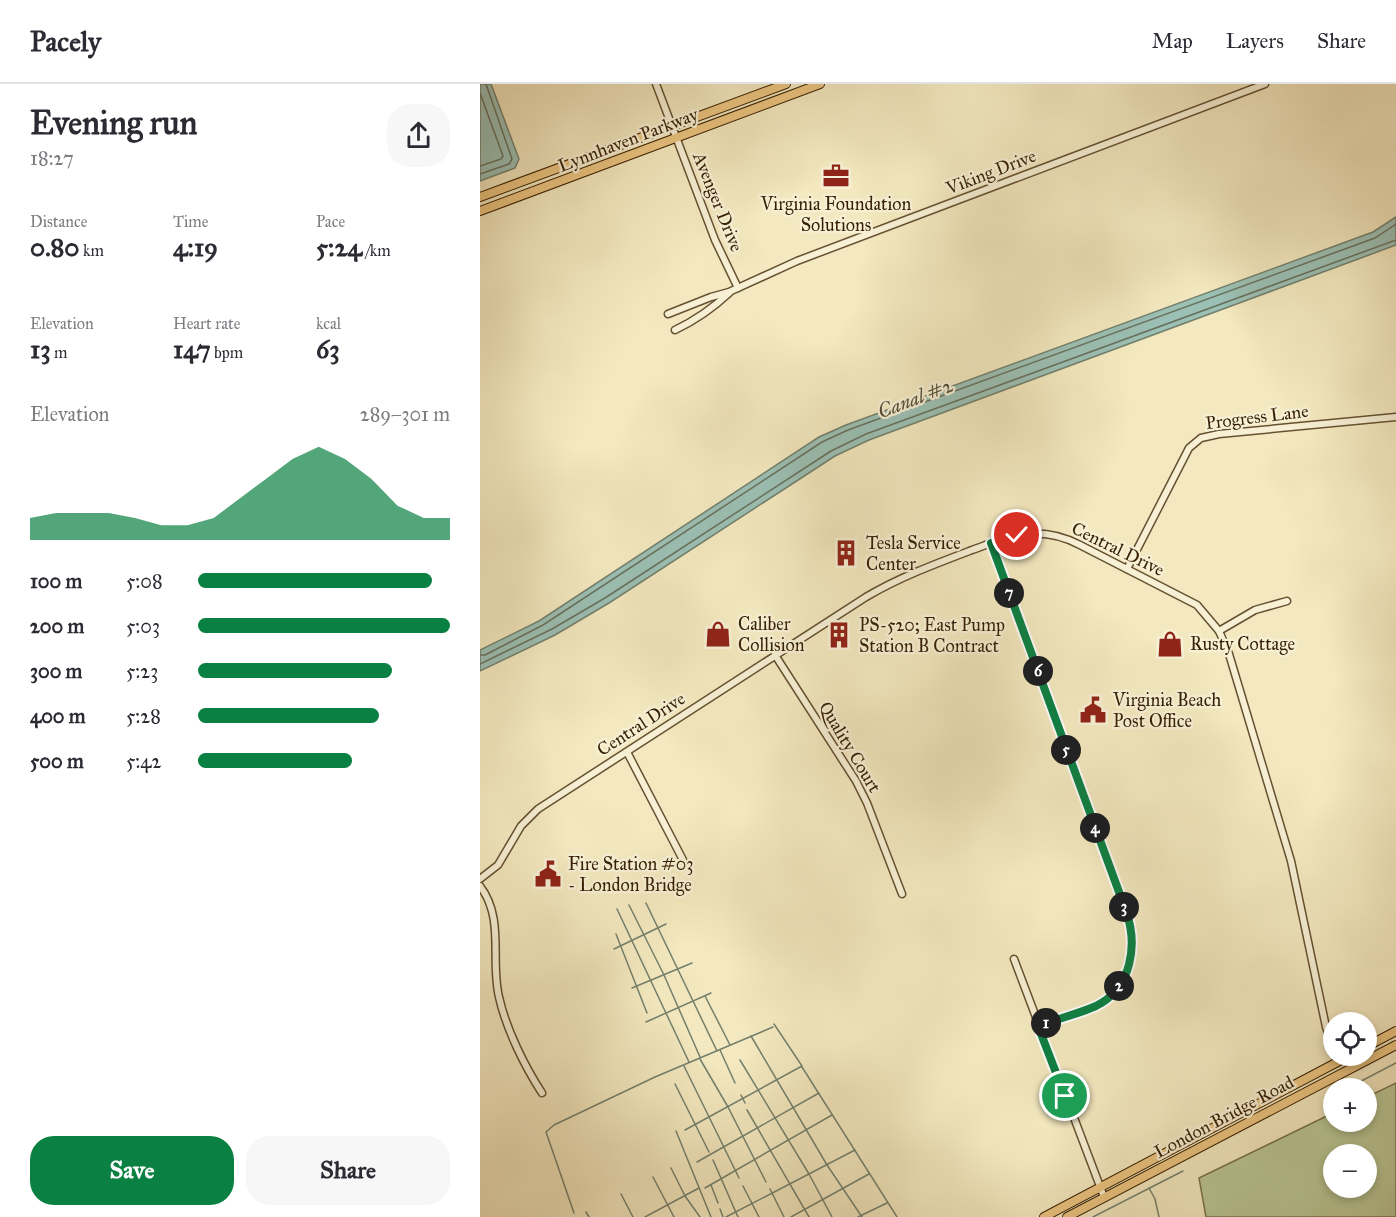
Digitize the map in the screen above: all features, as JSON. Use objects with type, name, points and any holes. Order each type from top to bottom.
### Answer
[{"type":"main road","name":"Lynnhaven Parkway","points":[[480,198],[786,84]]},
{"type":"main road","name":"Lynnhaven Parkway","points":[[480,211],[820,84]]},
{"type":"main road","points":[[1377,1041],[1396,1031]]},
{"type":"main road","name":"London Bridge Road","points":[[1067,1217],[1396,1045]]},
{"type":"main road","name":"London Bridge Road","points":[[1044,1217],[1323,1064]]},
{"type":"street","name":"Avenger Drive","points":[[656,84],[715,240],[738,288]]},
{"type":"street","name":"Viking Drive","points":[[668,314],[729,292],[797,261],[1265,84]]},
{"type":"street","name":"Viking Drive","points":[[675,330],[710,311],[729,292]]},
{"type":"street","name":"Progress Lane","points":[[1127,570],[1189,448],[1201,438],[1219,434],[1396,417]]},
{"type":"street","name":"Central Drive","points":[[480,879],[503,858],[528,817],[888,584],[1017,535],[1051,534],[1074,541],[1197,605],[1219,631],[1229,654],[1291,861],[1323,1013]]},
{"type":"street","points":[[991,543],[1126,911],[1132,935],[1127,972],[1111,996],[1096,1006],[1038,1026]]},
{"type":"street","points":[[1219,631],[1255,610],[1287,601]]},
{"type":"street","name":"Quality Court","points":[[775,655],[856,781],[867,803],[902,894]]},
{"type":"street","points":[[627,752],[683,860]]},
{"type":"street","points":[[480,886],[488,899],[497,932],[496,981],[502,1008],[526,1069],[542,1093]]},
{"type":"street","points":[[1014,959],[1104,1197]]},
{"type":"street","name":"Central Drive","points":[[1339,1066],[1342,1073]]},
{"type":"green space","points":[[1396,1083],[1396,1217],[1206,1217],[1199,1178],[1323,1118],[1323,1132],[1377,1132],[1377,1092]]},
{"type":"water","points":[[480,84],[491,84],[519,159],[515,168],[480,181]]},
{"type":"water","points":[[1396,217],[1396,245],[869,440],[835,456],[609,603],[555,635],[480,671],[480,650],[539,621],[819,437],[846,425],[1373,232]]},
{"type":"waterway","points":[[646,903],[717,1051]]},
{"type":"waterway","points":[[629,905],[664,975],[700,1057]]},
{"type":"waterway","points":[[617,909],[689,1062]]},
{"type":"waterway","points":[[614,949],[666,924]]},
{"type":"waterway","points":[[616,934],[647,1013]]},
{"type":"waterway","points":[[632,988],[692,963]]},
{"type":"waterway","points":[[646,1022],[711,993]]},
{"type":"waterway","points":[[705,996],[730,1045]]},
{"type":"waterway","points":[[685,1130],[802,1066],[774,1024]]},
{"type":"waterway","points":[[574,1213],[546,1132],[554,1125],[655,1077],[773,1027]]},
{"type":"waterway","points":[[751,1036],[827,1165],[862,1217]]},
{"type":"waterway","points":[[720,1050],[735,1083]]},
{"type":"waterway","points":[[700,1059],[728,1107],[766,1182]]},
{"type":"waterway","points":[[740,1060],[809,1174],[832,1217]]},
{"type":"waterway","points":[[1367,1078],[1396,1063]]},
{"type":"waterway","points":[[684,1066],[739,1178]]},
{"type":"waterway","points":[[802,1067],[897,1217]]},
{"type":"waterway","points":[[675,1084],[709,1152]]},
{"type":"waterway","points":[[697,1162],[819,1093]]},
{"type":"waterway","points":[[741,1095],[745,1103]]},
{"type":"waterway","points":[[747,1110],[809,1217]]},
{"type":"waterway","points":[[705,1188],[832,1115]]},
{"type":"waterway","points":[[676,1131],[711,1217]]},
{"type":"waterway","points":[[726,1217],[855,1150]]},
{"type":"waterway","points":[[713,1160],[738,1217]]},
{"type":"waterway","points":[[671,1168],[685,1196],[700,1217]]},
{"type":"waterway","points":[[1093,1217],[1183,1171]]},
{"type":"waterway","points":[[791,1217],[869,1174]]},
{"type":"waterway","points":[[653,1177],[674,1217]]},
{"type":"waterway","points":[[711,1185],[718,1203]]},
{"type":"waterway","points":[[743,1186],[759,1217]]},
{"type":"waterway","points":[[645,1217],[699,1188]]},
{"type":"waterway","points":[[1149,1188],[1155,1199],[1159,1217]]},
{"type":"waterway","points":[[770,1189],[784,1217]]},
{"type":"waterway","points":[[621,1194],[633,1217]]},
{"type":"waterway","points":[[858,1217],[887,1203]]},
{"type":"waterway","points":[[720,1209],[723,1217]]},
{"type":"waterway","points":[[586,1212],[589,1217]]},
{"type":"place","name":"Virginia Foundation Solutions","points":[[836,176]]},
{"type":"place","name":"Tesla Service Center","points":[[846,553]]},
{"type":"place","name":"Caliber Collision","points":[[718,634]]},
{"type":"place","name":"PS-520; East Pump Station B Contract","points":[[839,635]]},
{"type":"place","name":"Rusty Cottage","points":[[1170,644]]},
{"type":"place","name":"Virginia Beach Post Office","points":[[1093,710]]},
{"type":"place","name":"Fire Station #03 - London Bridge","points":[[548,874]]},
{"type":"route","points":[[1017,535],[991,543],[1126,911],[1132,935],[1127,972],[1111,996],[1096,1006],[1038,1026],[1065,1096]]},
{"type":"water label","name":"Canal #2","points":[[915,398]]}]
